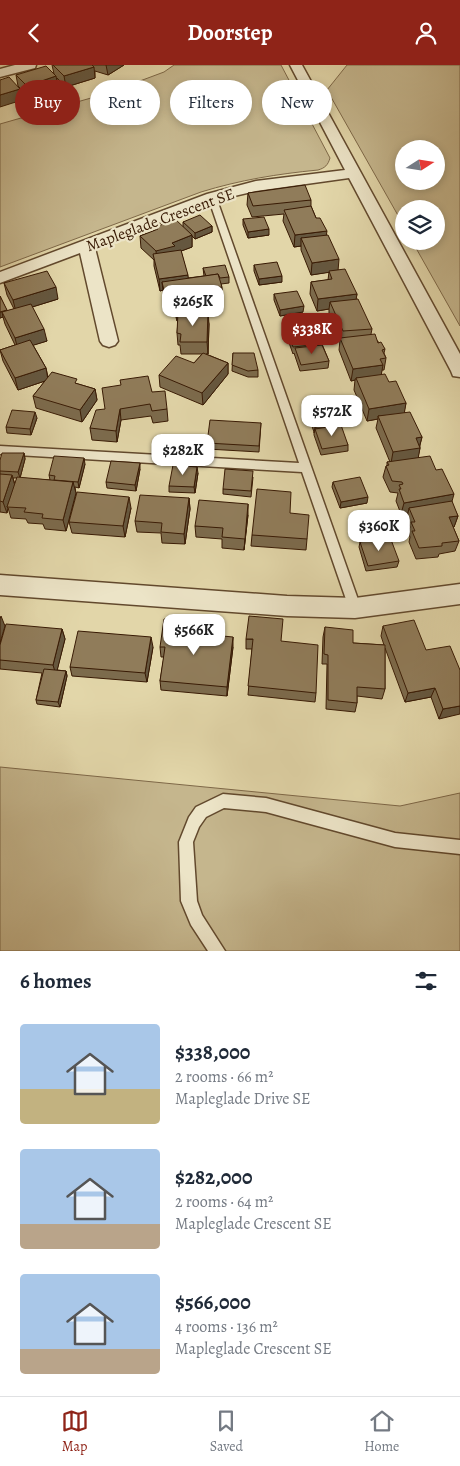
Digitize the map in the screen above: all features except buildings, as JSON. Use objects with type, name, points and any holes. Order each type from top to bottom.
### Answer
[{"type":"street","points":[[0,73],[30,65]]},
{"type":"street","points":[[296,65],[460,371]]},
{"type":"street","name":"Mapleglade Crescent SE","points":[[0,278],[212,197],[256,186],[354,173]]},
{"type":"street","points":[[86,246],[109,341]]},
{"type":"street","points":[[0,585],[287,606],[356,608],[460,593]]},
{"type":"lane","points":[[212,197],[356,608]]},
{"type":"lane","points":[[0,450],[308,468]]},
{"type":"lane","points":[[217,951],[196,920],[190,901],[186,842],[194,822],[201,812],[222,801],[266,805],[395,840],[460,847]]},
{"type":"shaded area","points":[[174,65],[281,65],[289,80],[262,80],[262,125],[313,125],[330,158],[327,164],[318,170],[259,178],[201,192],[0,267],[0,124],[15,120],[15,125],[80,125],[80,101],[90,98],[90,125],[160,125],[160,80],[143,80],[164,72]]},
{"type":"shaded area","points":[[347,65],[460,65],[460,326],[417,250],[445,250],[445,200],[395,200],[395,210],[332,99],[332,84]]},
{"type":"shaded area","points":[[0,767],[400,806],[460,793],[460,951],[0,951]]}]
